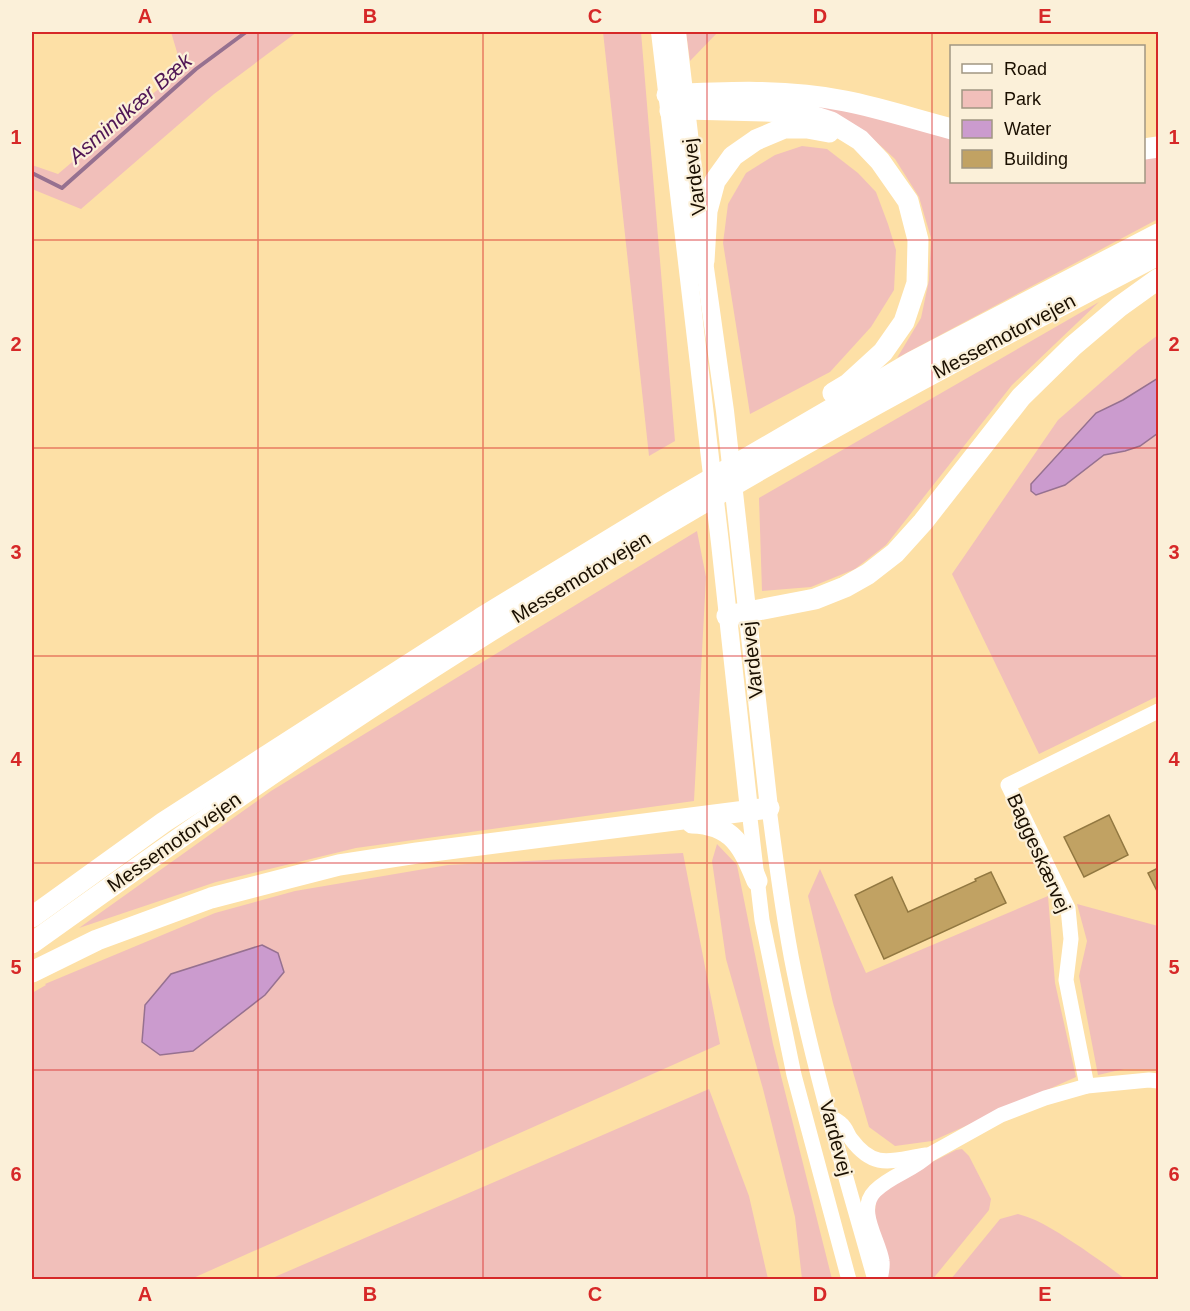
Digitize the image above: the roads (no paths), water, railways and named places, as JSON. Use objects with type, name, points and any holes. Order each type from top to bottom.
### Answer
[{"type":"highway","points":[[677,102],[787,94],[845,101],[950,129]]},
{"type":"highway","points":[[164,822],[257,753],[455,622],[848,384],[883,352],[904,321],[917,283],[918,240],[908,201],[880,160],[860,140],[841,128],[831,122],[803,113],[677,102]]},
{"type":"highway","points":[[704,261],[707,211],[716,181],[733,156],[756,140],[784,128],[807,128],[835,134],[880,160]]},
{"type":"highway","name":"Messemotorvejen","points":[[32,917],[164,822],[481,618],[680,497],[916,371],[1158,234]]},
{"type":"highway","name":"Messemotorvejen","points":[[32,943],[177,839],[475,641],[786,455],[916,371],[1158,255]]},
{"type":"highway","points":[[737,615],[815,599],[845,587],[868,574],[895,553],[923,522],[1021,397],[1073,346],[1119,307],[1158,279]]},
{"type":"highway","points":[[32,972],[97,940],[211,898],[339,865],[759,809]]},
{"type":"highway","points":[[653,823],[707,824],[723,830],[736,840],[747,856],[757,881]]},
{"type":"main road","name":"Vardevej","points":[[660,32],[677,102],[704,261],[724,411],[739,535],[737,615]]},
{"type":"main road","name":"Vardevej","points":[[677,32],[677,102],[705,417],[720,543],[737,615],[759,809]]},
{"type":"street","name":"Baggeskærvej","points":[[1087,1086],[1066,980],[1071,939],[1068,908],[1008,785],[1158,711]]},
{"type":"street","name":"Vardevej","points":[[759,809],[757,881],[762,920],[794,1075],[849,1280]]},
{"type":"street","name":"Vardevej","points":[[759,809],[781,894],[794,971],[829,1116],[875,1280]]},
{"type":"street","points":[[880,1280],[882,1262],[868,1215],[868,1204],[873,1193],[886,1181],[1001,1115],[1045,1098],[1087,1086],[1158,1081]]},
{"type":"street","points":[[829,1116],[843,1125],[849,1137],[863,1154],[873,1159],[883,1162],[929,1155]]},
{"type":"street","points":[[820,1172],[816,1187],[839,1280]]},
{"type":"water","points":[[1158,378],[1158,433],[1140,446],[1104,455],[1065,485],[1036,495],[1031,491],[1031,484],[1096,413],[1123,400]]},
{"type":"water","points":[[262,945],[278,953],[284,972],[265,995],[193,1051],[160,1055],[142,1042],[145,1005],[171,974]]},
{"type":"waterway","name":"Asmindkær Bæk","points":[[32,173],[62,188],[196,69],[246,32]]}]
